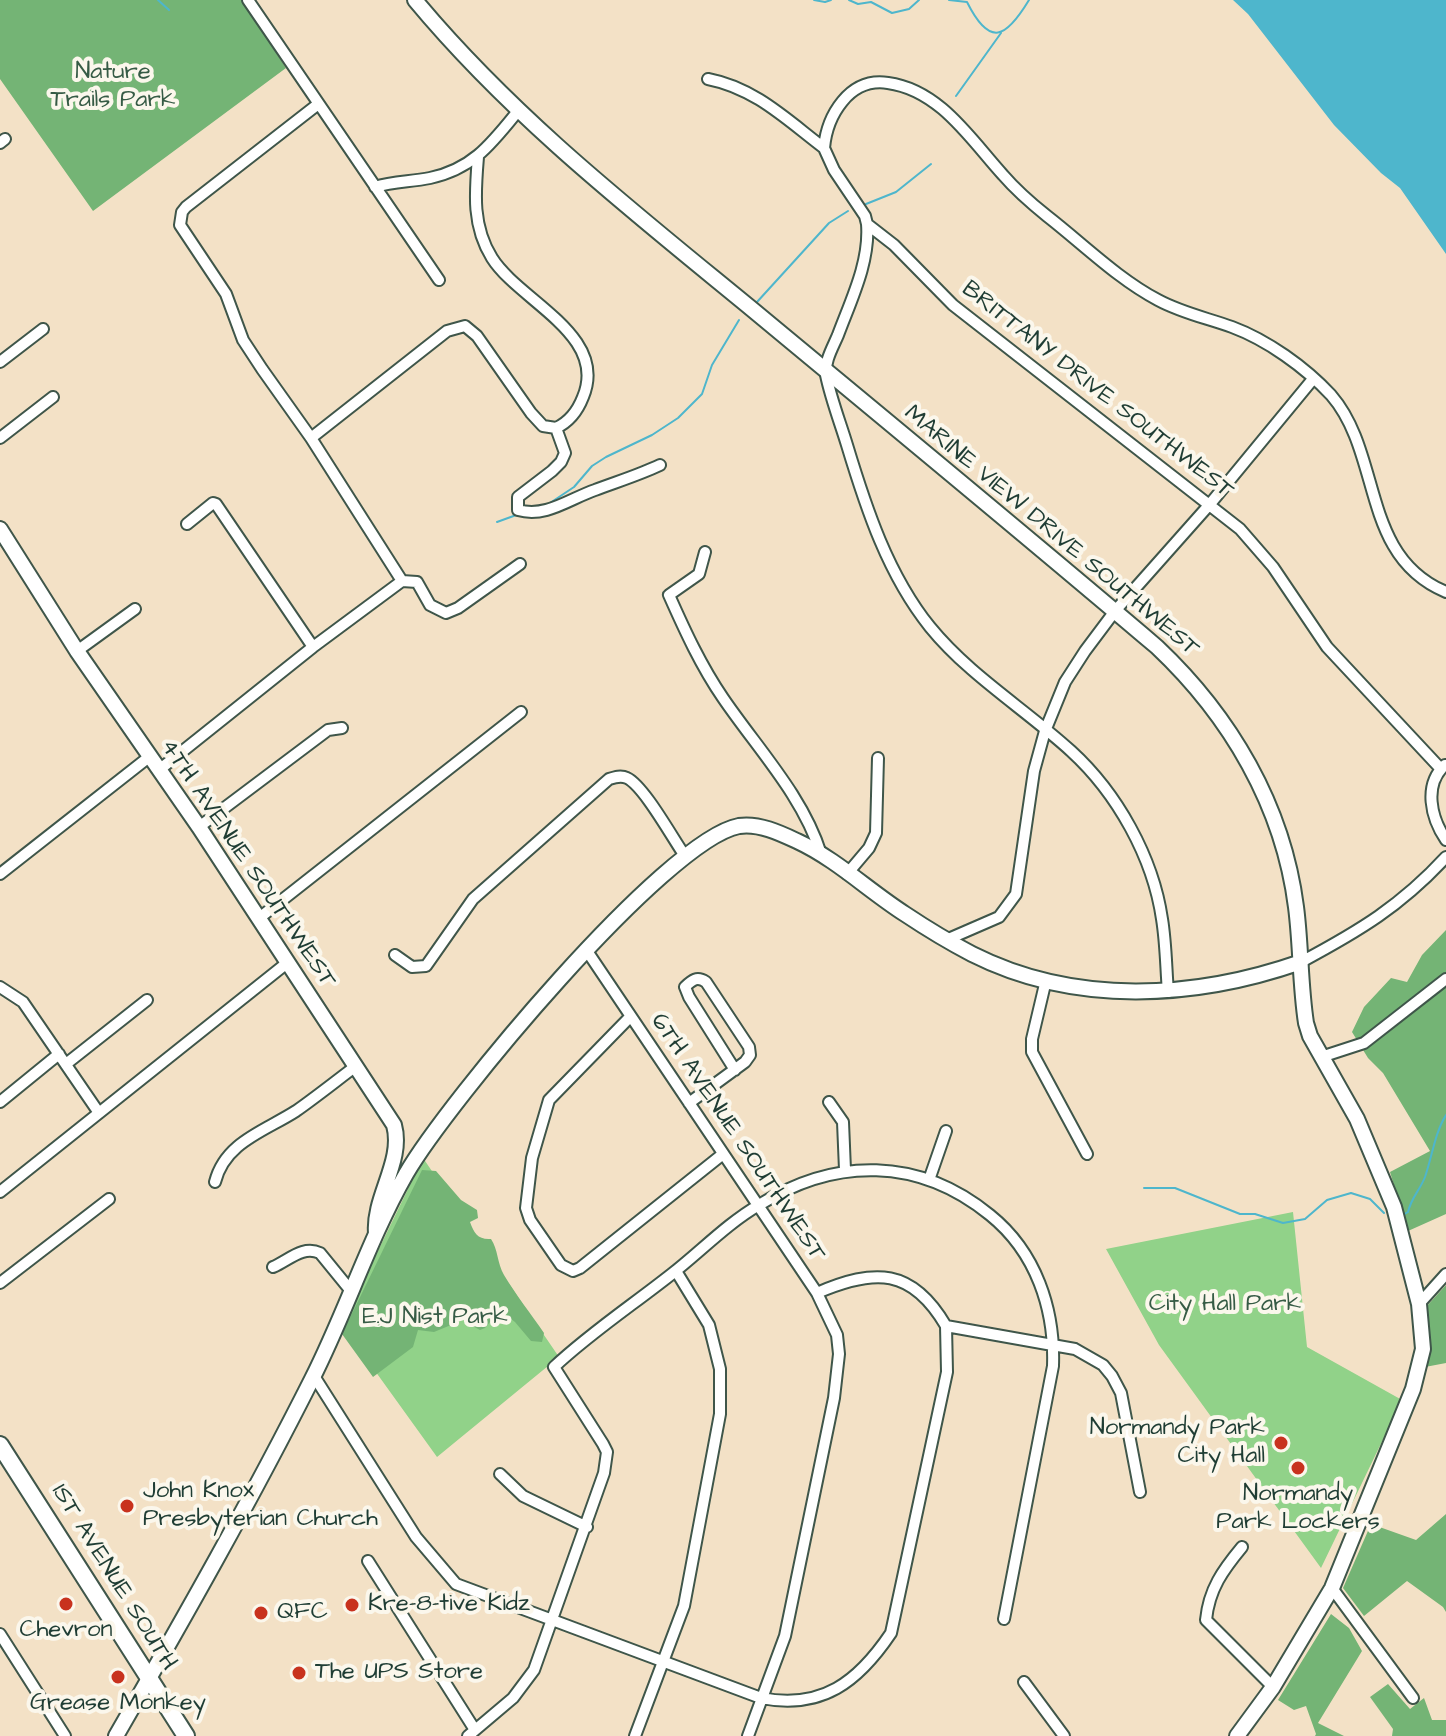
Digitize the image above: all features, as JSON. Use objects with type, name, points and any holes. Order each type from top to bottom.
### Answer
[{"type":"main road","name":"1ST AVENUE SOUTH","points":[[0,1445],[186,1736]]},
{"type":"street","points":[[248,0],[439,280]]},
{"type":"street","name":"MARINE VIEW DRIVE SOUTHWEST","points":[[415,0],[518,111],[660,234],[1115,611],[1183,671],[1228,729],[1248,761],[1277,826],[1289,869],[1296,905],[1306,1023],[1321,1057],[1357,1119],[1394,1207],[1419,1304],[1423,1349],[1420,1369],[1332,1588],[1273,1687],[1237,1736]]},
{"type":"street","name":"BRITTANY DRIVE SOUTHWEST","points":[[708,79],[736,86],[755,97],[824,148],[828,161],[865,216],[867,224],[894,245],[953,305],[1210,504],[1252,541],[1327,647],[1443,766]]},
{"type":"street","points":[[824,148],[830,118],[848,95],[871,83],[886,82],[901,86],[932,101],[965,130],[1017,190],[1145,293],[1178,310],[1267,344],[1313,379],[1339,405],[1353,426],[1379,517],[1394,548],[1408,566],[1446,592]]},
{"type":"street","points":[[317,105],[186,207],[180,218],[183,230],[226,294],[243,340],[311,438],[402,581]]},
{"type":"street","points":[[375,187],[430,178],[478,157],[518,111]]},
{"type":"street","points":[[478,157],[476,214],[480,233],[492,258],[510,279],[577,341],[587,368],[587,385],[577,409],[556,428]]},
{"type":"street","points":[[867,224],[867,244],[858,281],[825,371],[866,506],[896,573],[917,610],[962,660],[1093,773],[1132,832],[1152,878],[1162,918],[1168,992]]},
{"type":"street","points":[[311,438],[447,331],[465,326],[477,336],[531,413],[543,426],[556,428]]},
{"type":"street","points":[[0,362],[43,329]]},
{"type":"street","points":[[946,940],[999,917],[1016,894],[1034,771],[1045,731],[1065,682],[1115,611],[1210,504],[1313,379]]},
{"type":"street","points":[[0,438],[53,397]]},
{"type":"street","points":[[556,428],[565,453],[561,462],[518,497],[518,510],[529,513],[561,506],[590,491],[660,465]]},
{"type":"street","points":[[187,524],[213,503],[216,504],[313,647]]},
{"type":"street","name":"4TH AVENUE SOUTHWEST","points":[[2,537],[199,827],[388,1115],[397,1136],[378,1205],[376,1238]]},
{"type":"street","points":[[705,552],[699,574],[669,595],[694,651],[722,697],[775,769],[815,837],[821,854]]},
{"type":"street","points":[[159,770],[313,647],[402,581],[417,582],[430,605],[446,613],[458,608],[520,564]]},
{"type":"street","points":[[77,651],[135,609]]},
{"type":"street","points":[[258,919],[521,712]]},
{"type":"street","points":[[199,827],[328,730],[342,728]]},
{"type":"street","points":[[0,874],[149,757]]},
{"type":"street","points":[[847,874],[869,848],[876,833],[878,758]]},
{"type":"street","points":[[1443,766],[1431,797],[1433,813],[1446,840]]},
{"type":"street","points":[[395,955],[412,967],[421,969],[426,966],[473,899],[609,779],[623,776],[637,786],[685,856]]},
{"type":"street","points":[[116,1736],[224,1545],[314,1376],[405,1175],[440,1121],[587,951],[636,899],[685,856],[724,831],[741,826],[759,826],[821,854],[901,912],[975,956],[1046,980],[1115,991],[1168,992],[1257,977],[1301,962],[1359,931],[1397,905],[1421,885],[1446,857]]},
{"type":"street","name":"6TH AVENUE SOUTHWEST","points":[[587,951],[817,1293],[831,1319],[839,1354],[834,1398],[785,1636],[761,1698]]},
{"type":"street","points":[[0,1192],[287,963]]},
{"type":"street","points":[[1321,1057],[1364,1043],[1446,979]]},
{"type":"street","points":[[689,1103],[735,1070],[750,1055],[749,1047],[706,982],[693,980],[685,987],[689,997],[735,1070]]},
{"type":"street","points":[[1046,980],[1032,1039],[1032,1052],[1087,1154]]},
{"type":"street","points":[[0,987],[23,1002],[99,1113]]},
{"type":"street","points":[[0,1102],[147,1000]]},
{"type":"street","points":[[630,1017],[549,1100],[532,1158],[526,1208],[530,1220],[561,1265],[567,1270],[580,1268],[723,1154]]},
{"type":"street","points":[[215,1182],[225,1157],[250,1137],[294,1112],[356,1066]]},
{"type":"street","points":[[829,1102],[843,1122],[845,1170]]},
{"type":"street","points":[[929,1180],[946,1131]]},
{"type":"street","points":[[368,1561],[472,1733],[525,1684],[534,1670],[604,1473],[607,1452],[599,1434],[554,1367],[758,1205],[816,1178],[845,1170],[896,1171],[929,1180],[979,1206],[999,1222],[1041,1282],[1049,1308],[1054,1344],[1047,1400],[1004,1619]]},
{"type":"street","points":[[0,1283],[109,1199]]},
{"type":"street","points":[[273,1267],[307,1249],[314,1250],[320,1253],[351,1291]]},
{"type":"street","points":[[635,1736],[684,1606],[720,1414],[720,1369],[709,1325],[676,1271]]},
{"type":"street","points":[[1419,1304],[1446,1274]]},
{"type":"street","points":[[314,1376],[416,1537],[445,1573],[468,1590],[761,1698],[784,1703],[808,1701],[838,1687],[870,1661],[891,1633],[947,1372],[946,1326],[933,1304],[920,1292],[890,1278],[867,1276],[848,1279],[817,1293]]},
{"type":"street","points":[[946,1326],[1054,1344],[1091,1356],[1112,1376],[1121,1393],[1140,1492]]},
{"type":"street","points":[[500,1474],[523,1496],[587,1527]]},
{"type":"street","points":[[1242,1547],[1221,1572],[1211,1592],[1206,1620],[1273,1687]]},
{"type":"street","points":[[1332,1588],[1413,1698]]},
{"type":"street","points":[[0,1634],[65,1736]]},
{"type":"street","points":[[1024,1682],[1064,1736]]},
{"type":"street","points":[[748,1736],[761,1698]]},
{"type":"green space","name":"Nature Trails Park","points":[[0,0],[242,0],[286,68],[93,211],[0,79]]},
{"type":"green space","points":[[1446,930],[1446,1214],[1408,1231],[1390,1172],[1430,1151],[1383,1073],[1368,1058],[1352,1032],[1364,1007],[1391,978],[1407,982],[1422,955]]},
{"type":"green space","name":"E.J Nist Park","points":[[423,1158],[559,1357],[437,1457],[342,1325]]},
{"type":"green space","points":[[422,1170],[436,1171],[461,1200],[477,1210],[478,1218],[470,1222],[473,1229],[480,1237],[491,1239],[504,1275],[544,1333],[542,1342],[531,1341],[500,1310],[480,1330],[467,1323],[462,1313],[451,1316],[451,1325],[434,1332],[418,1330],[413,1347],[373,1377],[342,1334]]},
{"type":"green space","name":"City Hall Park","points":[[1293,1212],[1307,1347],[1402,1400],[1321,1568],[1159,1345],[1106,1249]]},
{"type":"green space","points":[[1446,1285],[1446,1363],[1425,1367],[1430,1336],[1426,1307]]},
{"type":"green space","points":[[1446,1514],[1446,1612],[1407,1581],[1364,1616],[1343,1588],[1371,1524],[1416,1540]]},
{"type":"green space","points":[[1331,1614],[1349,1628],[1362,1651],[1318,1723],[1344,1736],[1315,1736],[1306,1706],[1294,1710],[1278,1700]]},
{"type":"green space","points":[[1388,1684],[1410,1709],[1424,1698],[1432,1720],[1446,1720],[1446,1736],[1392,1736],[1393,1729],[1370,1697]]},
{"type":"water","points":[[1233,0],[1446,0],[1446,254],[1400,188],[1334,125],[1248,14]]},
{"type":"waterway","points":[[158,0],[169,10]]},
{"type":"waterway","points":[[814,0],[831,0]]},
{"type":"waterway","points":[[849,0],[858,4],[871,2],[892,13],[909,9],[919,0]]},
{"type":"waterway","points":[[949,0],[967,2],[975,17],[991,32],[998,32],[1013,23],[1029,0]]},
{"type":"waterway","points":[[956,96],[1001,33]]},
{"type":"waterway","points":[[866,204],[896,192],[931,164]]},
{"type":"waterway","points":[[757,302],[829,223],[848,211]]},
{"type":"waterway","points":[[547,505],[574,487],[592,466],[678,418],[702,394],[712,365],[739,320]]},
{"type":"waterway","points":[[497,522],[519,514]]},
{"type":"waterway","points":[[1403,1215],[1408,1212],[1425,1177],[1436,1137],[1446,1115]]},
{"type":"waterway","points":[[1144,1188],[1175,1188],[1240,1214],[1255,1214],[1283,1223],[1305,1219],[1327,1200],[1351,1193],[1370,1199],[1384,1213]]},
{"type":"place","name":"Normandy Park City Hall","points":[[1281,1443]]},
{"type":"place","name":"Normandy Park Lockers","points":[[1298,1468]]},
{"type":"place","name":"John Knox Presbyterian Church","points":[[127,1506]]},
{"type":"place","name":"Chevron","points":[[66,1604]]},
{"type":"place","name":"Kre-8-tive Kidz","points":[[352,1605]]},
{"type":"place","name":"QFC","points":[[261,1613]]},
{"type":"place","name":"The UPS Store","points":[[299,1673]]},
{"type":"place","name":"Grease Monkey","points":[[118,1677]]}]
